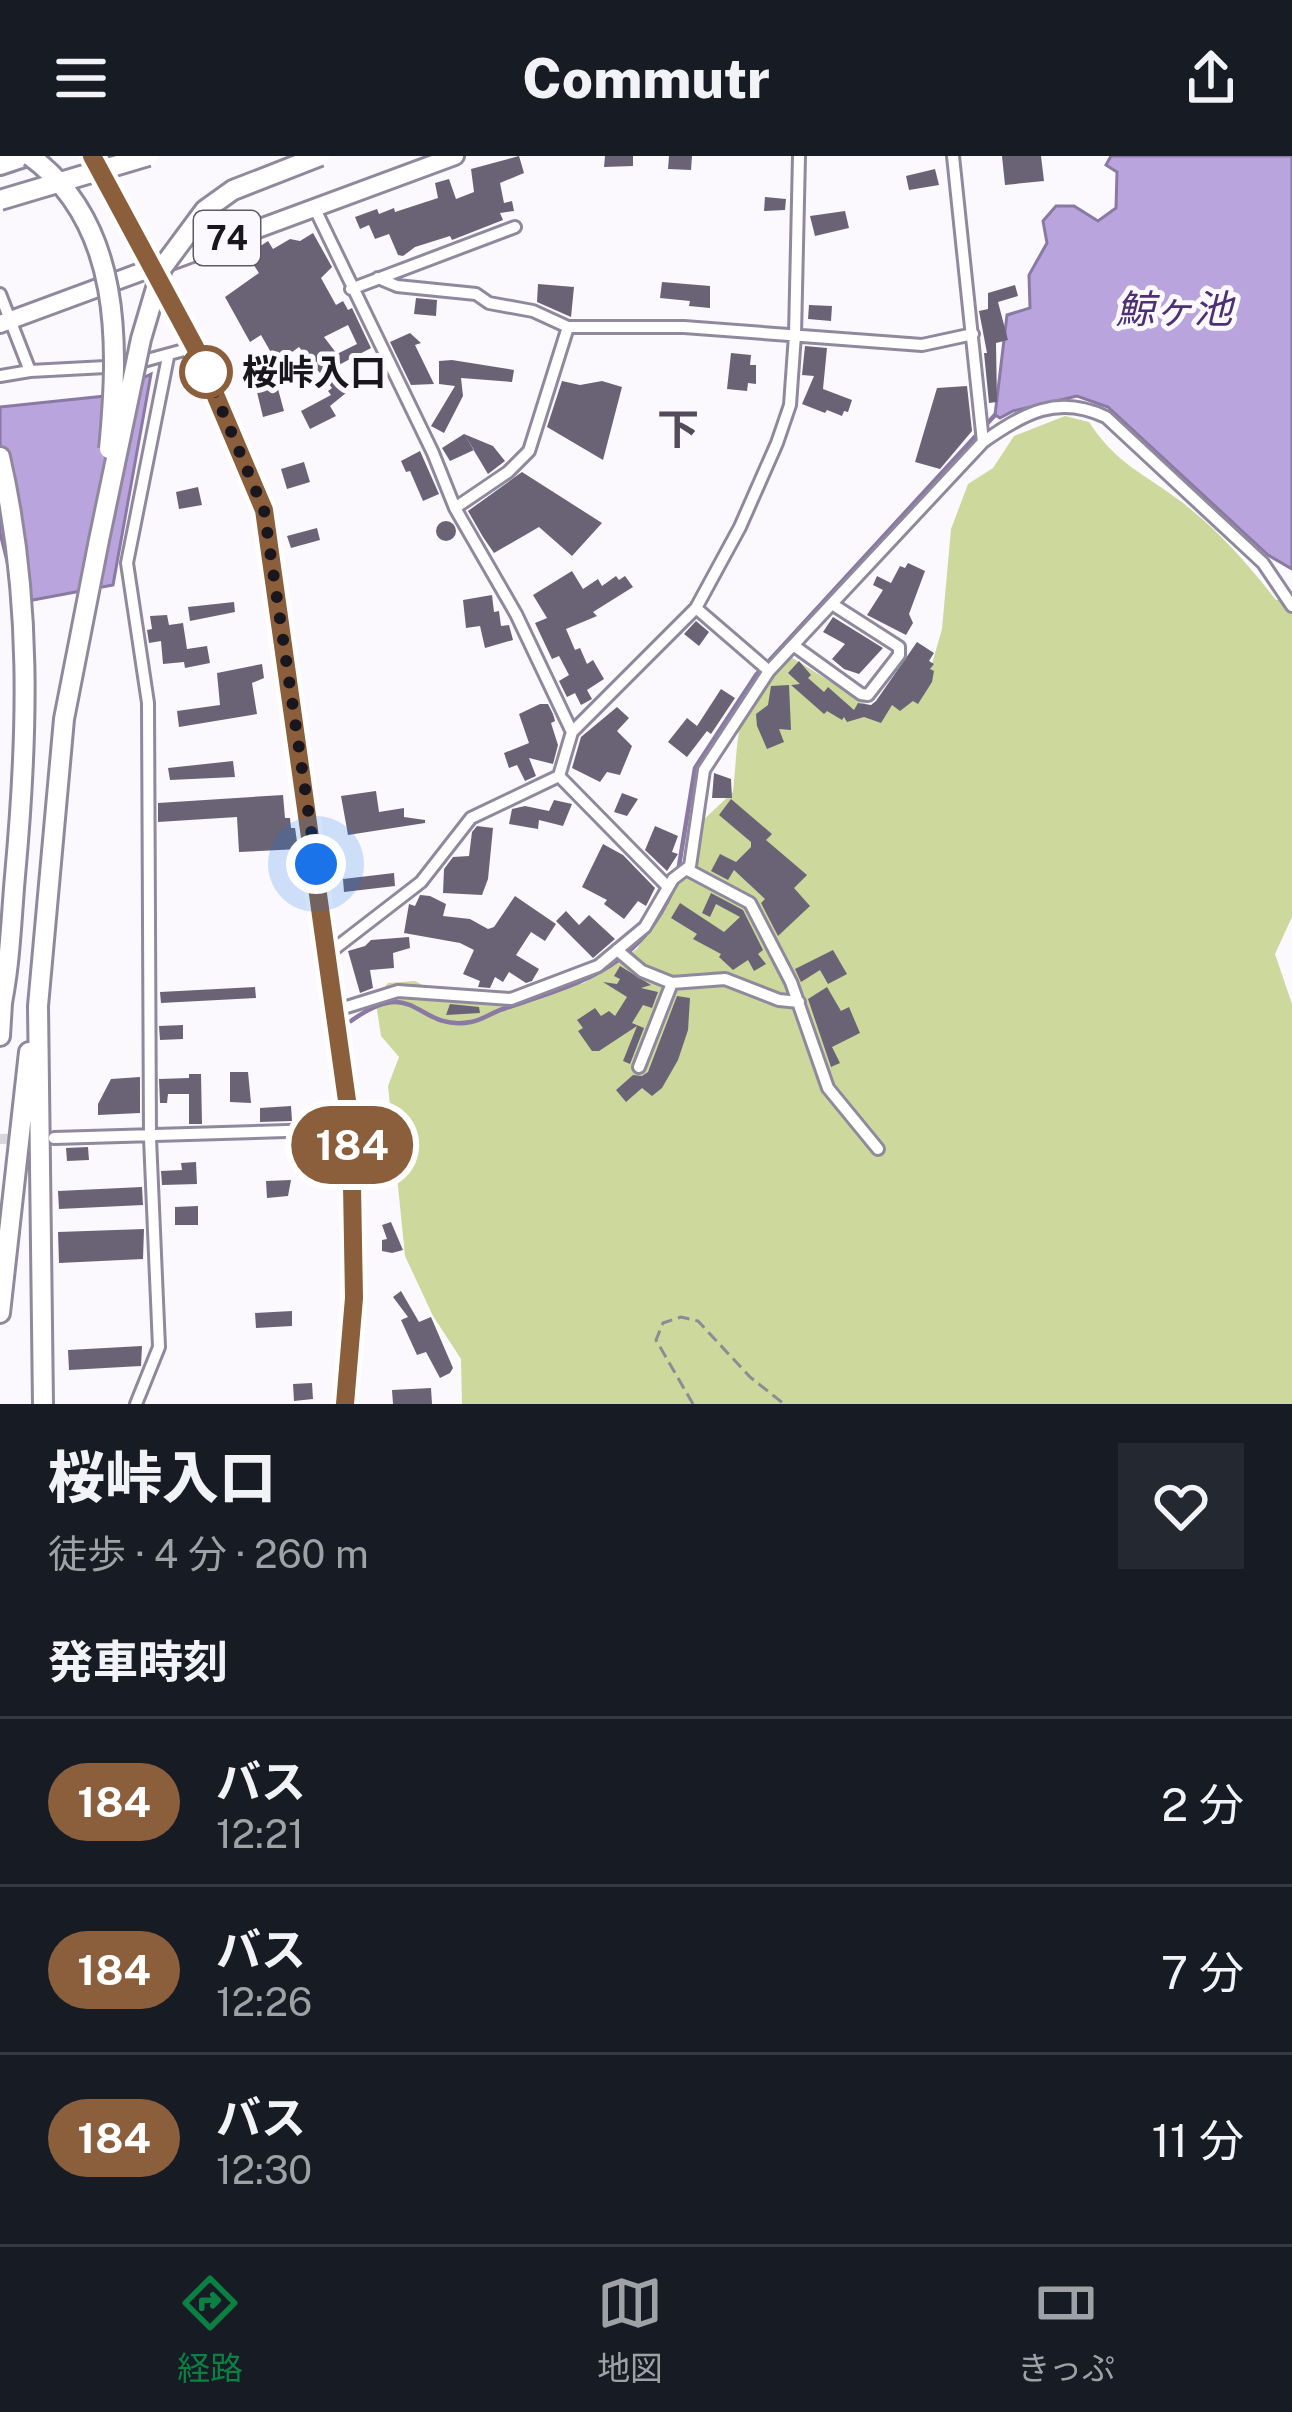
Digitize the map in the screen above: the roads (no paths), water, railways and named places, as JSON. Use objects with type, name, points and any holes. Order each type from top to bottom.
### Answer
[{"type":"highway","points":[[0,165],[29,156],[60,183],[79,207],[103,260],[113,373],[99,540]]},
{"type":"highway","points":[[0,200],[148,156]]},
{"type":"highway","points":[[0,1313],[18,1134],[38,1006],[64,719],[141,339],[162,268],[205,210],[233,190],[320,156]]},
{"type":"highway","points":[[0,457],[25,606],[27,691],[0,1036]]},
{"type":"highway","points":[[0,511],[16,554]]},
{"type":"highway","points":[[38,1006],[43,1404]]},
{"type":"main road","points":[[92,156],[195,347],[264,510],[351,1129],[354,1298],[345,1404]]},
{"type":"main road","name":"74","points":[[6,321],[455,156]]},
{"type":"street","points":[[329,953],[421,882],[471,818],[559,776],[572,732],[696,608],[740,527],[790,405],[799,156]]},
{"type":"street","points":[[953,156],[983,442]]},
{"type":"street","points":[[314,207],[455,508],[516,614],[572,732]]},
{"type":"street","points":[[351,289],[515,227]]},
{"type":"street","points":[[378,278],[397,286],[476,294],[489,303],[533,311],[568,327],[684,327],[922,345],[973,334]]},
{"type":"street","points":[[0,293],[6,321],[30,371]]},
{"type":"street","points":[[455,508],[508,472],[529,451],[568,327]]},
{"type":"street","points":[[0,376],[125,366],[195,347]]},
{"type":"street","points":[[136,1404],[159,1347],[150,1138],[148,704],[127,563],[168,357]]},
{"type":"street","points":[[337,1010],[398,992],[511,999],[598,966],[645,927],[668,887],[690,866],[704,770],[769,671],[983,442],[1016,419],[1065,404],[1106,417],[1263,563],[1292,606]]},
{"type":"street","points":[[793,645],[868,695],[899,655],[899,647],[832,604]]},
{"type":"street","points":[[696,608],[769,671]]},
{"type":"street","points":[[559,776],[668,887]]},
{"type":"street","points":[[686,869],[750,903],[799,1002],[828,1088],[878,1149]]},
{"type":"street","points":[[617,951],[673,983],[725,979],[779,1000],[799,1002]]},
{"type":"street","points":[[639,1067],[673,983]]},
{"type":"street","points":[[54,1138],[351,1129]]},
{"type":"water","name":"鯨ヶ池","points":[[1111,156],[1292,156],[1292,569],[1268,555],[1108,407],[1077,396],[1000,418],[995,415],[1007,315],[1030,308],[1029,275],[1047,243],[1043,221],[1056,206],[1074,206],[1098,221],[1116,208],[1117,172],[1106,165]]},
{"type":"water","points":[[151,374],[113,585],[17,603],[0,533],[0,407],[105,396]]},
{"type":"waterway","points":[[678,872],[695,768],[756,675],[995,415]]},
{"type":"waterway","points":[[351,1021],[390,1002],[452,1023],[471,1022],[559,990],[625,955],[659,916],[673,889]]},
{"type":"tunnel","points":[[0,1139],[45,1138]]},
{"type":"place","name":"桜峠入口","points":[[206,372]]},
{"type":"district","name":"下","points":[[678,428]]}]
